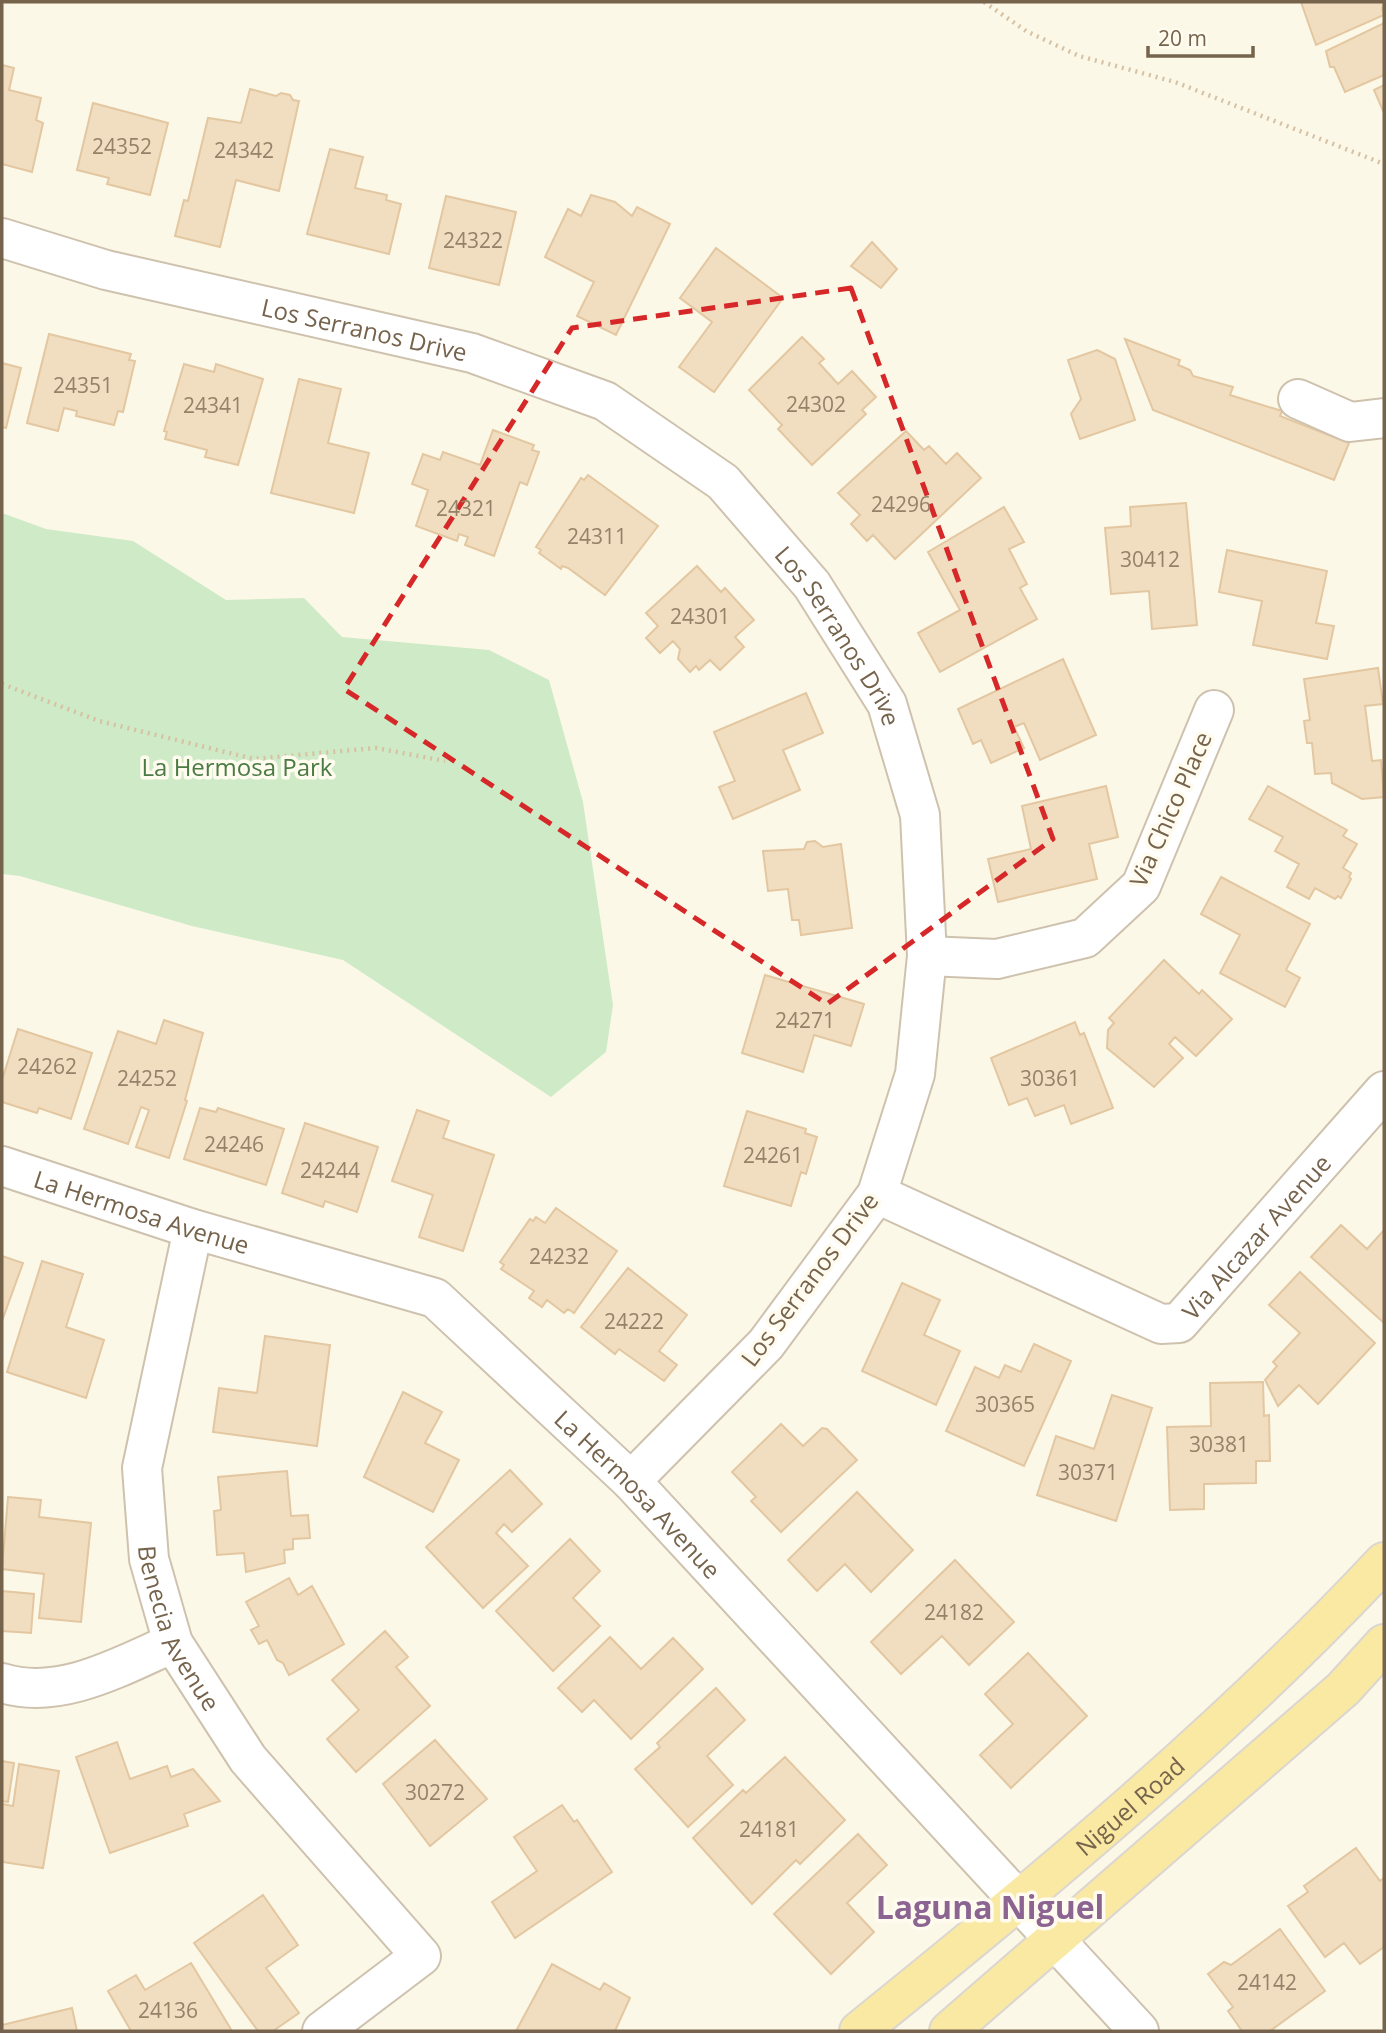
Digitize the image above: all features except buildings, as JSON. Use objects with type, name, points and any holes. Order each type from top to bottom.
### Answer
[{"type":"main road","name":"Niguel Road","points":[[859,2031],[1017,1902],[1326,1622],[1384,1562]]},
{"type":"main road","points":[[949,2031],[1343,1689],[1384,1644]]},
{"type":"street","name":"Los Serranos Drive","points":[[2,238],[106,270],[472,353],[605,401],[723,482],[812,585],[887,704],[920,815],[928,956],[915,1074],[877,1194],[766,1344],[631,1480]]},
{"type":"street","points":[[1298,399],[1350,422],[1384,418]]},
{"type":"street","name":"Via Chico Place","points":[[928,956],[997,959],[1085,938],[1141,887],[1214,710]]},
{"type":"street","name":"Via Alcazar Avenue","points":[[877,1194],[1161,1324],[1179,1324],[1384,1091]]},
{"type":"street","name":"La Hermosa Avenue","points":[[2,1166],[193,1229],[435,1298],[631,1480],[1017,1902],[1056,1940],[1139,2031]]},
{"type":"street","name":"Benecia Avenue","points":[[193,1229],[142,1468],[149,1559],[173,1643],[248,1759],[421,1956],[322,2031]]},
{"type":"street","points":[[2,1683],[13,1686],[81,1684],[173,1643]]},
{"type":"path","points":[[984,2],[1026,31],[1079,56],[1175,82],[1384,164]]},
{"type":"path","points":[[2,684],[99,722],[254,759],[376,748],[445,761]]},
{"type":"highlighted area","points":[[851,288],[1053,839],[827,1004],[344,689],[572,328]]},
{"type":"green space","name":"La Hermosa Park","points":[[2,513],[46,529],[133,541],[226,600],[304,598],[342,637],[489,650],[549,680],[583,802],[613,1005],[606,1052],[551,1097],[343,960],[192,926],[20,876],[2,874]]},
{"type":"district","name":"Laguna Niguel","points":[[990,1906]]}]
